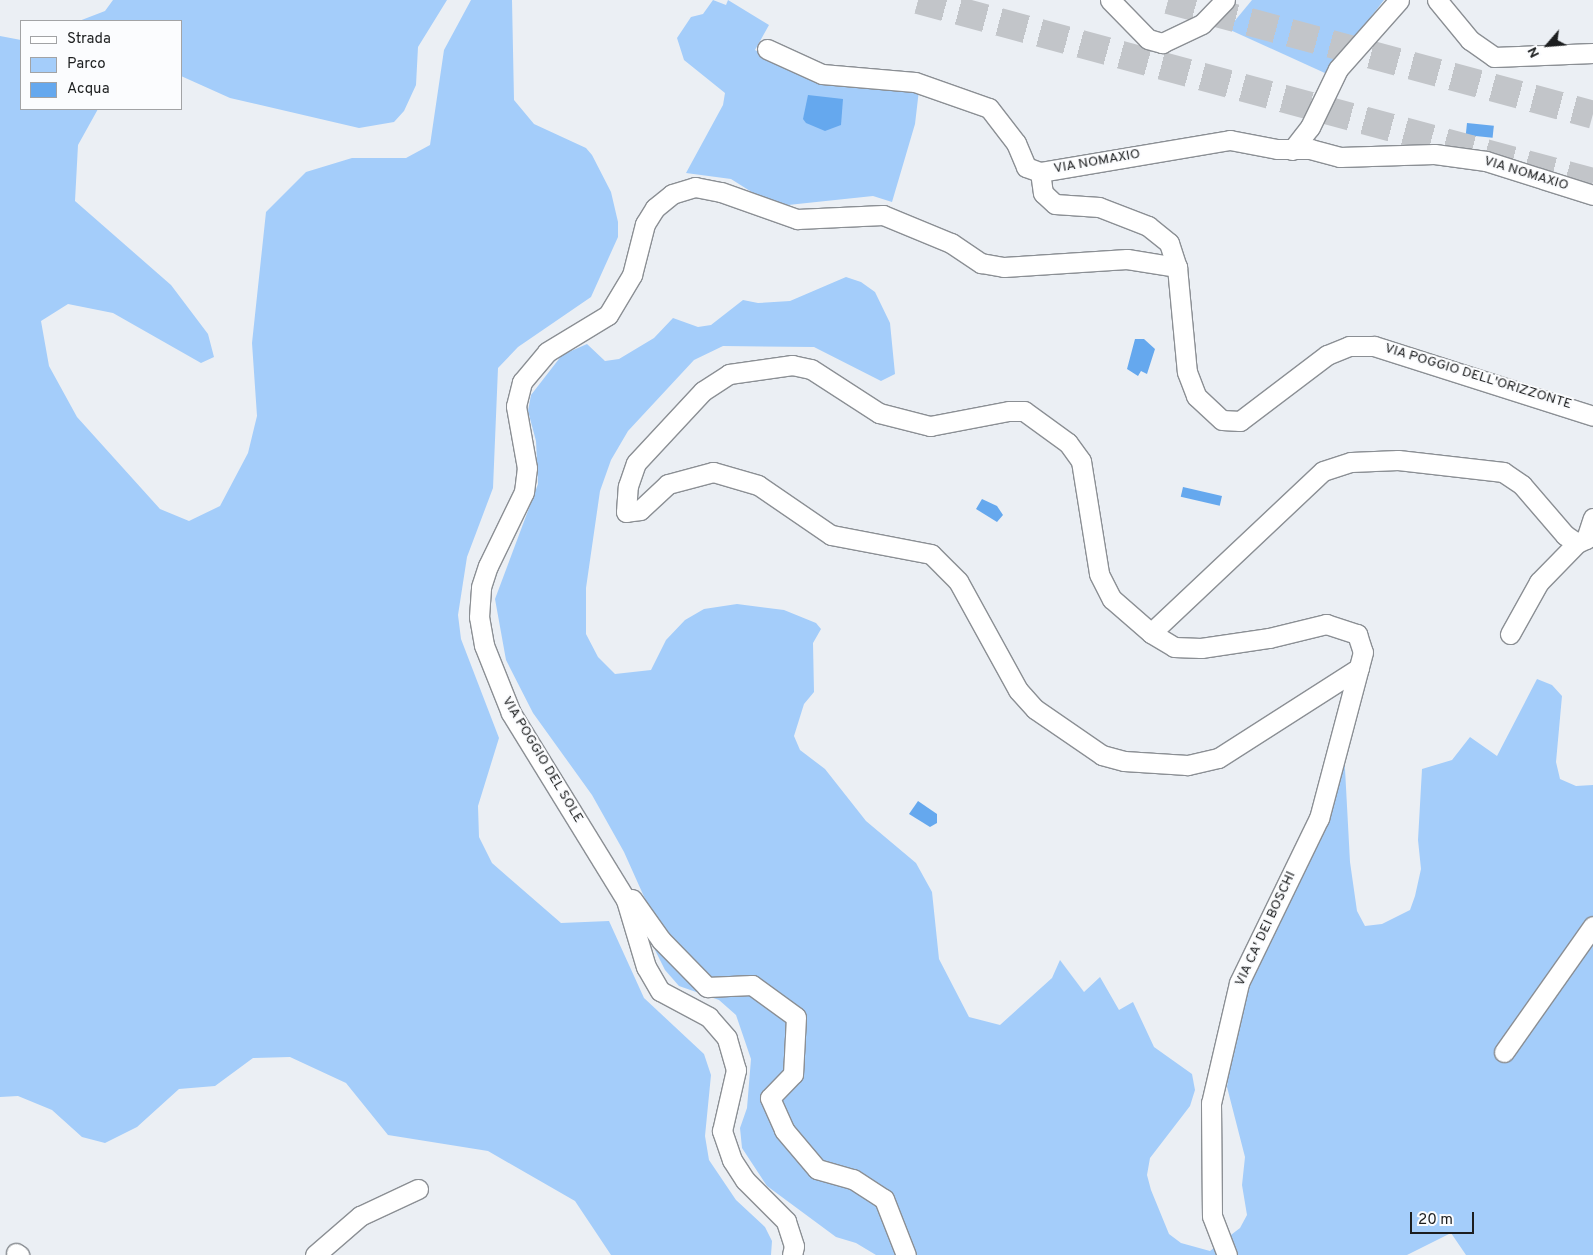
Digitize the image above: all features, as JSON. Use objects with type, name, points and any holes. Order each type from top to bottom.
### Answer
[{"type":"street","points":[[1110,0],[1148,39],[1162,43],[1202,24],[1225,0]]},
{"type":"street","points":[[1292,150],[1310,127],[1338,69],[1399,0]]},
{"type":"street","points":[[1437,0],[1470,40],[1494,57],[1593,54]]},
{"type":"street","points":[[768,49],[822,74],[915,82],[989,108],[1016,143],[1026,168],[1040,172]]},
{"type":"street","name":"VIA NOMAXIO","points":[[1177,267],[1169,243],[1148,226],[1099,207],[1054,204],[1043,193],[1040,172],[1230,140],[1292,150],[1311,149],[1340,157],[1434,154],[1486,160],[1593,196]]},
{"type":"street","name":"VIA POGGIO DEL SOLE","points":[[792,1255],[794,1246],[786,1221],[745,1180],[732,1160],[722,1130],[736,1070],[728,1038],[709,1017],[660,991],[646,967],[637,929],[616,880],[512,713],[498,684],[479,617],[482,587],[488,566],[524,492],[527,468],[516,406],[522,382],[547,352],[608,315],[632,275],[645,224],[655,208],[672,194],[695,187],[722,192],[797,219],[883,215],[943,239],[982,264],[1004,266],[1127,259],[1177,267]]},
{"type":"street","name":"VIA POGGIO DELL'ORIZZONTE","points":[[1177,267],[1188,372],[1196,396],[1222,420],[1240,421],[1327,356],[1349,346],[1374,346],[1593,416]]},
{"type":"street","points":[[792,365],[812,369],[879,413],[930,426],[1009,410],[1024,412],[1068,443],[1081,461],[1099,574],[1112,599],[1151,633],[1174,647],[1201,648],[1326,624],[1357,634],[1363,652],[1359,668],[1218,758],[1187,765],[1124,761],[1102,755],[1029,702],[1018,690],[958,581],[931,554],[831,534],[758,485],[714,472],[668,484],[640,510],[626,512],[628,486],[636,462],[703,391],[728,374],[792,365]]},
{"type":"street","points":[[1151,633],[1323,471],[1351,462],[1398,460],[1504,472],[1522,485],[1565,535],[1577,543]]},
{"type":"street","points":[[1510,634],[1539,582],[1577,543],[1586,539],[1593,518]]},
{"type":"street","name":"VIA CA' DEI BOSCHI","points":[[1227,1255],[1212,1216],[1211,1103],[1239,983],[1318,818],[1359,668]]},
{"type":"street","points":[[616,880],[661,940],[707,987],[752,985],[796,1017],[793,1074],[770,1098],[784,1130],[817,1169],[853,1179],[884,1199],[906,1255]]},
{"type":"street","points":[[1504,1052],[1593,926]]},
{"type":"street","points":[[316,1255],[360,1216],[418,1188]]},
{"type":"green space","points":[[113,0],[447,0],[418,47],[416,85],[404,111],[394,122],[359,128],[230,98],[182,76],[182,20],[82,20],[105,11]]},
{"type":"green space","points":[[471,0],[512,0],[514,100],[534,124],[586,148],[592,155],[611,192],[618,222],[618,237],[591,297],[518,347],[498,368],[493,488],[467,557],[458,615],[461,639],[499,738],[478,806],[479,837],[492,863],[561,923],[609,921],[644,998],[704,1054],[711,1075],[705,1136],[709,1160],[736,1200],[765,1227],[772,1241],[771,1255],[611,1255],[575,1201],[488,1151],[388,1135],[346,1083],[290,1057],[253,1058],[215,1086],[179,1089],[137,1127],[105,1143],[82,1137],[52,1110],[18,1096],[0,1097],[0,36],[20,40],[20,110],[97,110],[78,145],[75,201],[171,285],[208,334],[214,357],[201,363],[113,313],[68,304],[41,321],[49,366],[77,417],[160,509],[189,521],[220,506],[248,453],[257,416],[252,343],[266,212],[306,172],[352,158],[406,158],[430,145],[444,50]]},
{"type":"green space","points":[[713,0],[726,5],[728,0],[769,25],[755,50],[789,69],[832,84],[919,90],[915,124],[892,202],[873,196],[788,205],[758,196],[731,179],[686,173],[723,105],[725,93],[684,60],[677,38],[691,17],[703,14]]},
{"type":"green space","points":[[1252,0],[1384,0],[1327,74],[1228,29]]},
{"type":"green space","points":[[846,277],[861,282],[875,292],[890,323],[895,374],[881,381],[814,347],[723,346],[694,360],[628,431],[611,460],[600,491],[586,588],[586,634],[598,657],[615,674],[651,670],[666,640],[685,620],[704,609],[737,604],[784,610],[816,623],[821,629],[813,643],[814,692],[804,704],[794,736],[800,750],[825,769],[866,821],[916,863],[932,892],[939,959],[969,1017],[1000,1025],[1052,978],[1060,960],[1084,992],[1100,977],[1119,1010],[1133,1002],[1154,1047],[1192,1074],[1195,1090],[1190,1106],[1150,1158],[1147,1175],[1169,1234],[1181,1243],[1210,1251],[1240,1228],[1247,1215],[1242,1185],[1245,1157],[1227,1087],[1235,1028],[1259,958],[1327,827],[1344,750],[1350,862],[1357,911],[1365,926],[1382,924],[1410,910],[1415,896],[1421,869],[1418,840],[1422,769],[1452,760],[1470,737],[1497,756],[1537,679],[1552,685],[1562,696],[1556,762],[1560,779],[1576,786],[1593,785],[1593,1255],[1466,1255],[1451,1233],[1407,1255],[876,1255],[856,1243],[836,1237],[767,1186],[742,1148],[740,1128],[747,1108],[751,1059],[736,1015],[719,1000],[679,986],[665,970],[655,950],[650,910],[624,852],[592,795],[533,713],[506,660],[495,599],[538,484],[536,441],[528,411],[531,395],[562,355],[587,344],[605,361],[619,359],[654,338],[673,318],[698,327],[711,325],[743,300],[758,303],[790,301]]},
{"type":"water","points":[[808,95],[843,99],[841,125],[825,131],[806,123],[803,119]]},
{"type":"water","points":[[1467,123],[1494,126],[1493,138],[1466,135]]},
{"type":"water","points":[[1135,339],[1144,339],[1155,349],[1147,374],[1141,371],[1138,376],[1127,369]]},
{"type":"water","points":[[1183,487],[1222,496],[1220,506],[1181,497]]},
{"type":"water","points":[[982,499],[997,506],[1003,515],[997,522],[976,509]]},
{"type":"water","points":[[918,801],[937,814],[937,823],[930,827],[909,814]]},
{"type":"tunnel","points":[[918,0],[1593,182]]},
{"type":"tunnel","points":[[1168,0],[1593,115]]}]
